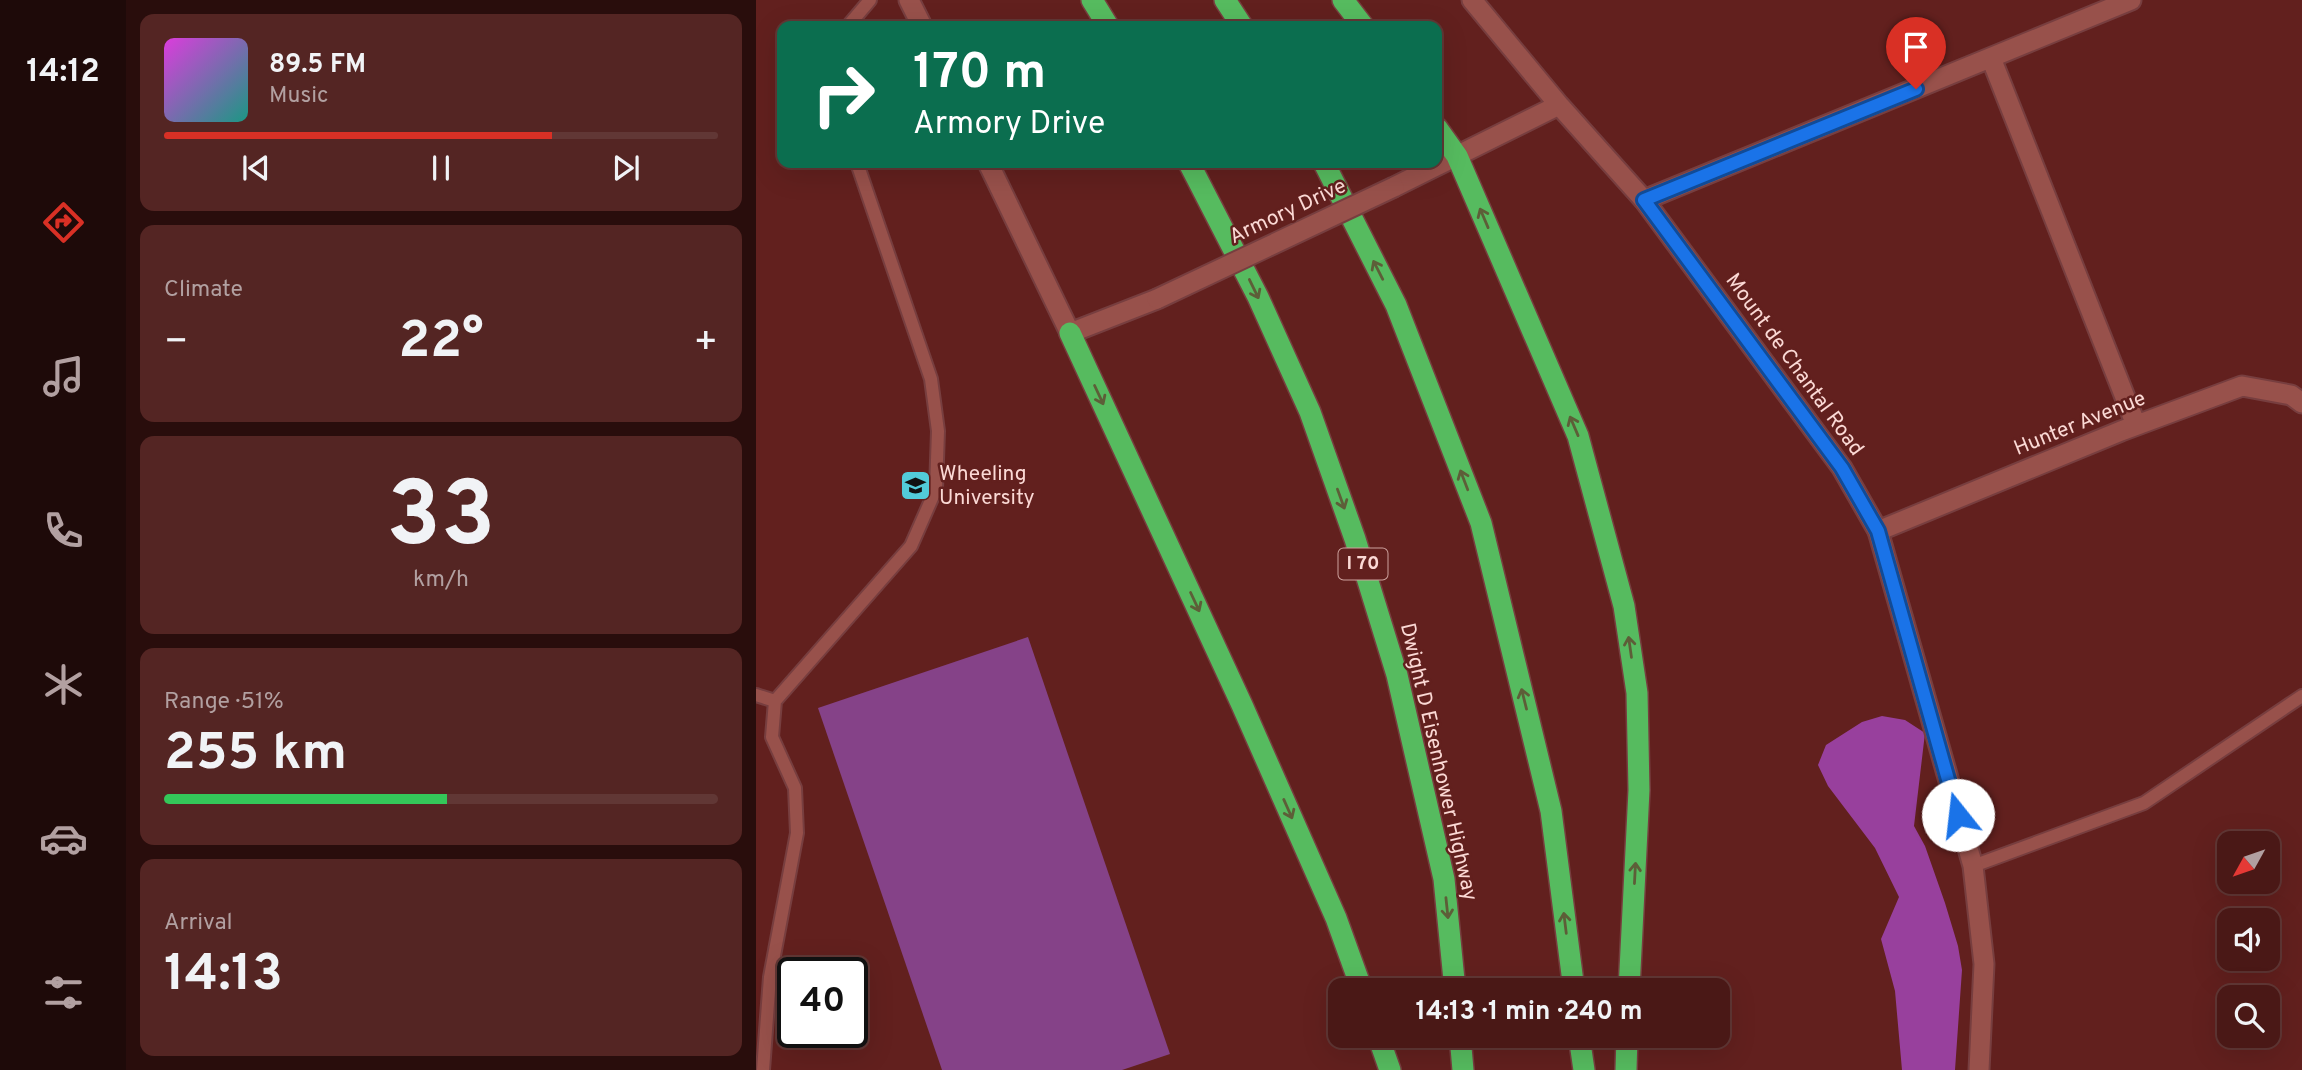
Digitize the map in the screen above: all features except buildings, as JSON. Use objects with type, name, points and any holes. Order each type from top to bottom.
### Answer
[{"type":"highway","points":[[1092,0],[1105,21]]},
{"type":"highway","points":[[1225,0],[1239,21]]},
{"type":"highway","points":[[1343,0],[1359,21]]},
{"type":"highway","points":[[1442,135],[1457,156],[1578,436],[1624,606],[1637,693],[1639,790],[1630,978]]},
{"type":"highway","name":"Dwight D Eisenhower Highway","points":[[1192,168],[1258,297],[1310,412],[1355,539],[1397,675],[1444,878],[1454,978]]},
{"type":"highway","points":[[1327,168],[1396,305],[1481,523],[1551,811],[1572,978]]},
{"type":"highway","points":[[1070,333],[1242,705],[1336,918],[1358,978]]},
{"type":"highway","points":[[1382,1048],[1390,1070]]},
{"type":"highway","points":[[1461,1048],[1463,1070]]},
{"type":"highway","points":[[1581,1048],[1584,1070]]},
{"type":"highway","points":[[1626,1070],[1627,1048]]},
{"type":"street","points":[[909,0],[920,21]]},
{"type":"street","name":"Mount de Chantal Road","points":[[1472,0],[1559,105],[1644,200],[1842,468],[1878,531],[1972,866],[1984,964],[1979,1070]]},
{"type":"street","points":[[1644,200],[2131,0]]},
{"type":"street","points":[[1991,58],[2136,425]]},
{"type":"street","name":"Armory Drive","points":[[1442,163],[1559,105]]},
{"type":"street","points":[[990,168],[1070,333]]},
{"type":"street","name":"Armory Drive","points":[[1070,333],[1157,299],[1433,168]]},
{"type":"street","name":"Hunter Avenue","points":[[1878,531],[2136,425],[2242,386],[2291,395],[2302,403]]},
{"type":"lane","points":[[852,21],[870,0]]},
{"type":"lane","points":[[763,1070],[770,977],[797,833],[795,788],[772,737],[775,701],[911,546],[936,489],[938,431],[931,379],[859,168]]},
{"type":"lane","points":[[756,695],[775,701]]},
{"type":"lane","points":[[1972,866],[2144,803],[2302,696]]},
{"type":"shaded area","points":[[1028,637],[1170,1054],[1122,1070],[942,1070],[818,708]]},
{"type":"shaded area","points":[[1882,716],[1905,720],[1925,733],[1914,826],[1925,846],[1958,946],[1962,970],[1955,1070],[1902,1070],[1895,991],[1881,939],[1899,897],[1875,848],[1828,786],[1818,765],[1826,745],[1862,722]]},
{"type":"place","name":"Wheeling University","points":[[916,486]]},
{"type":"route","points":[[1916,89],[1644,200],[1842,468],[1878,531],[1958,815]]}]
